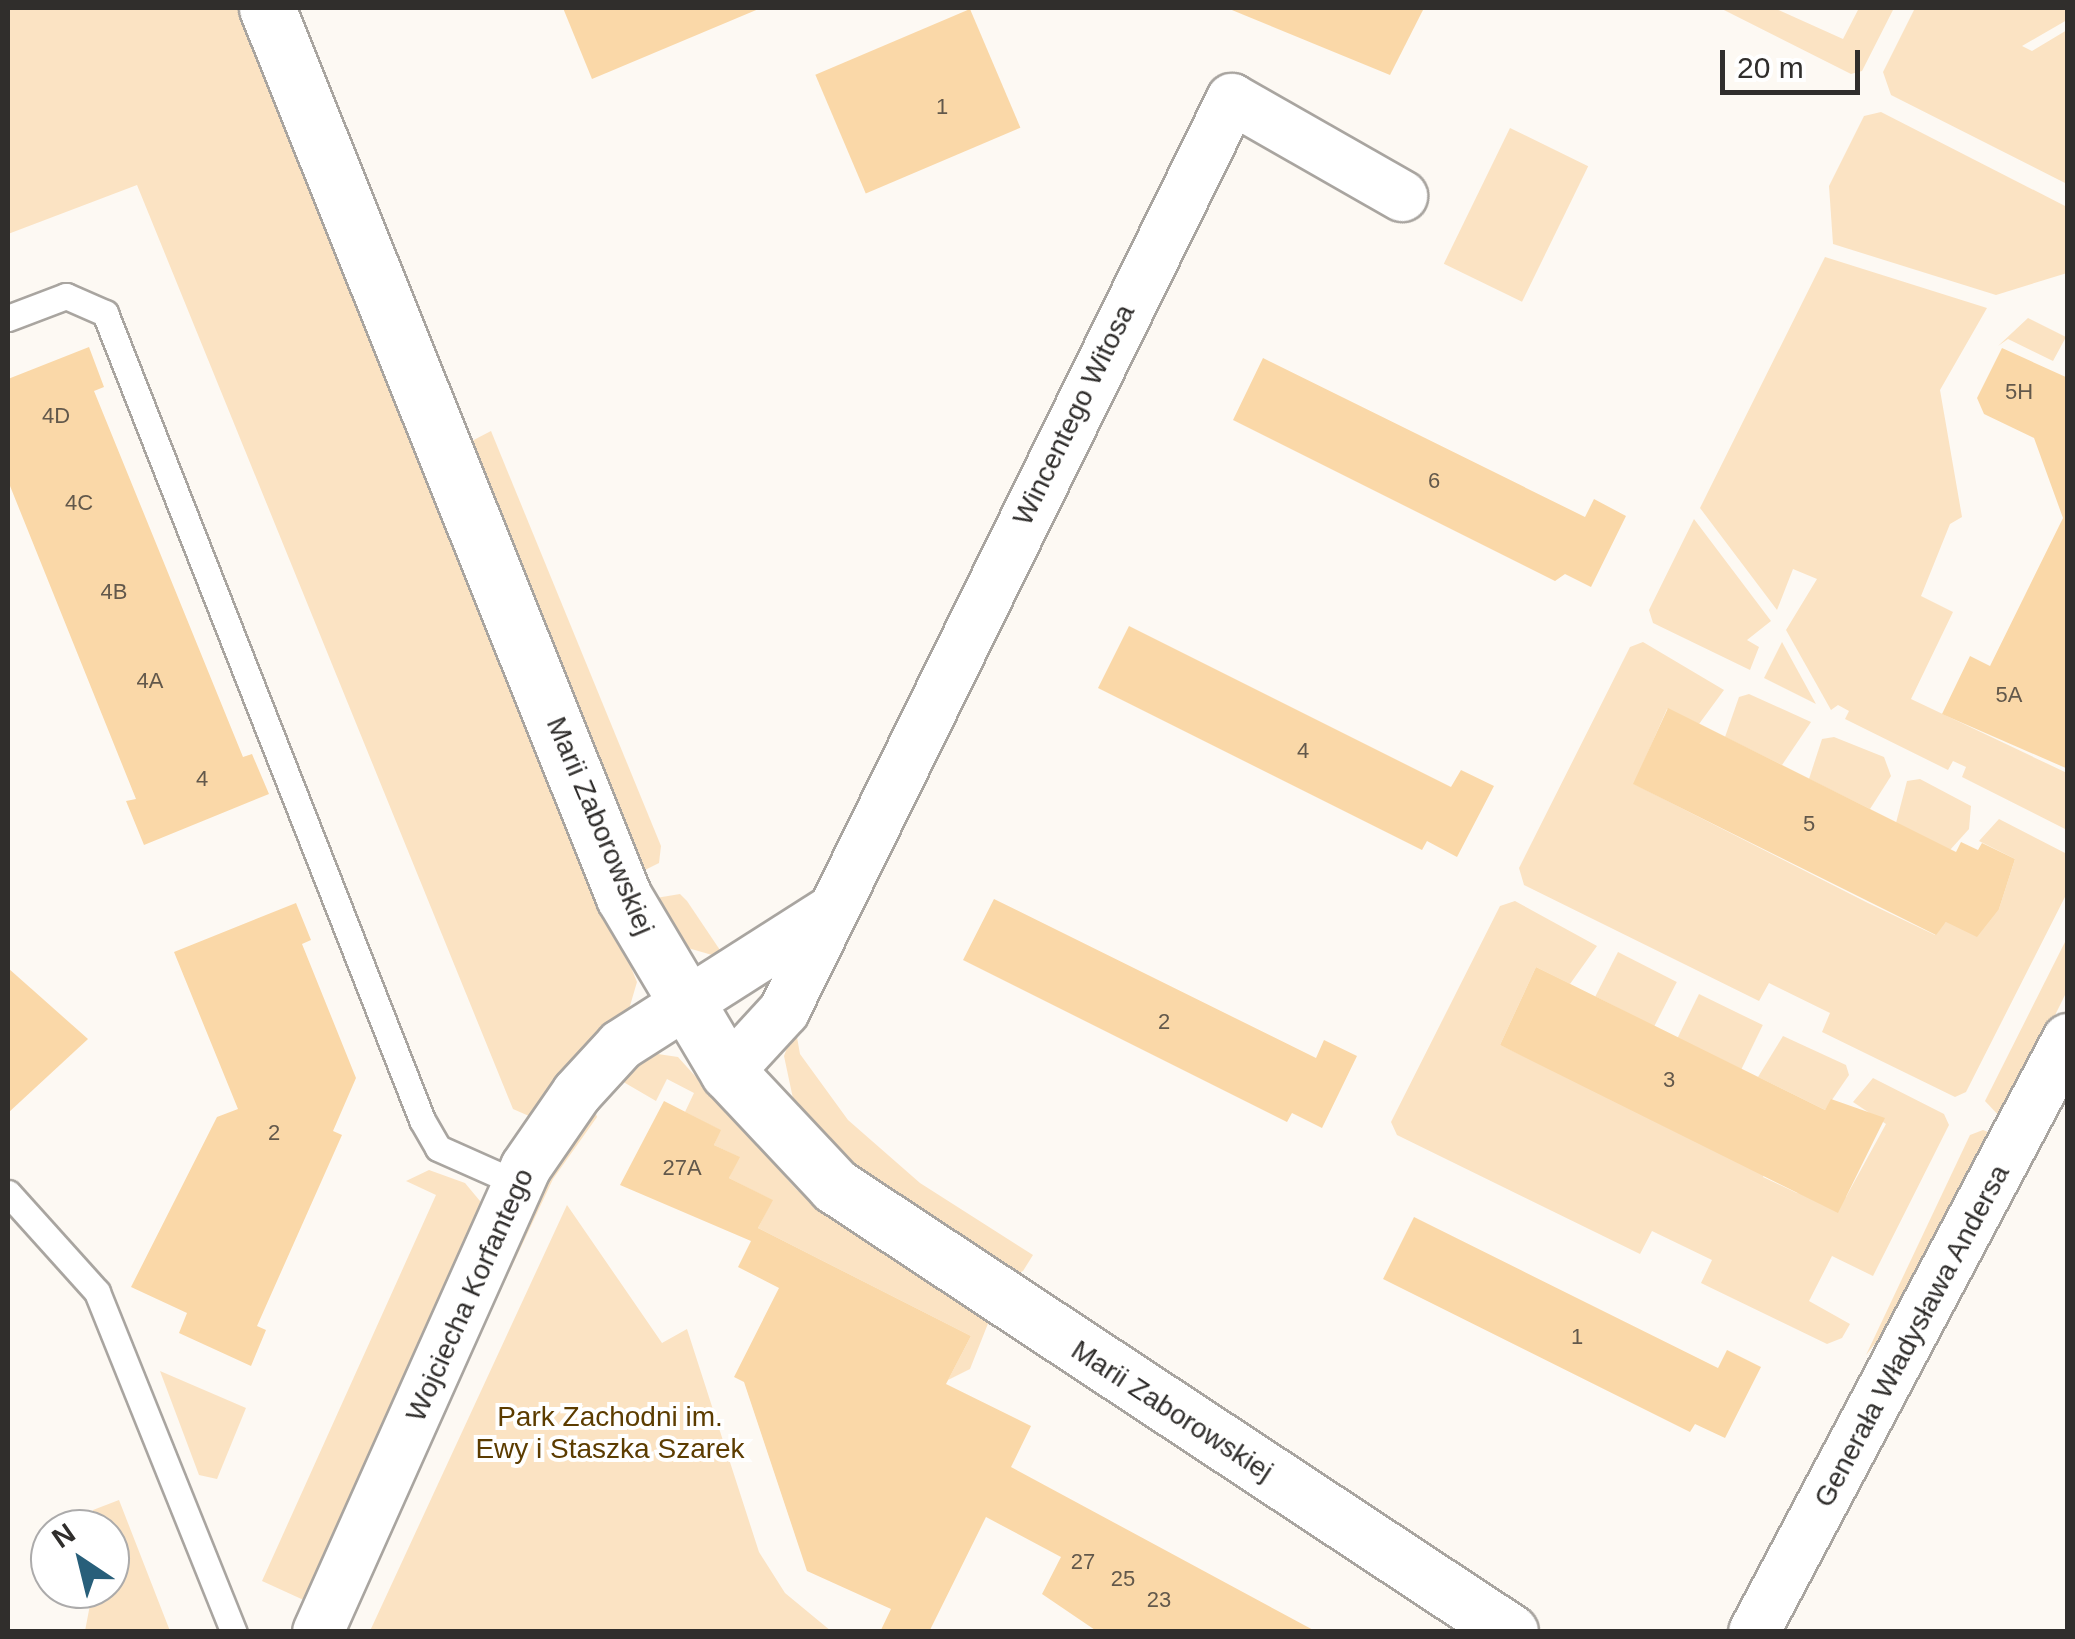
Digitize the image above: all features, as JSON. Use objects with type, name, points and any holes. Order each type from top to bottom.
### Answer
[{"type":"street","name":"Marii Zaborowskiej","points":[[267,8],[624,897],[684,1006],[728,1072],[777,1133],[850,1196],[1510,1632]]},
{"type":"street","name":"Wincentego Witosa","points":[[728,1072],[784,1010],[1232,98],[1402,196]]},
{"type":"street","points":[[684,1006],[835,909]]},
{"type":"street","name":"Wojciecha Korfantego","points":[[318,1632],[519,1184],[598,1068],[684,1006]]},
{"type":"street","name":"Generała Władysława Andersa","points":[[1754,1632],[2068,1039]]},
{"type":"lane","points":[[8,318],[66,296],[104,313],[422,1120],[438,1148],[519,1184]]},
{"type":"lane","points":[[8,1193],[96,1292],[234,1632]]},
{"type":"green space","points":[[8,8],[241,8],[637,982],[627,1016],[529,1116],[513,1109],[137,185],[8,234]]},
{"type":"green space","points":[[1720,8],[1774,8],[1843,39],[1859,8],[1894,8],[1862,71],[1851,74]]},
{"type":"green space","points":[[1915,8],[2067,8],[2067,20],[2022,46],[2032,51],[2067,30],[2067,184],[1891,95],[1883,72]]},
{"type":"green space","points":[[1881,112],[2067,207],[2067,273],[1996,295],[1833,244],[1829,186],[1864,116]]},
{"type":"green space","points":[[1510,128],[1588,166],[1522,302],[1444,264]]},
{"type":"green space","points":[[1825,257],[1987,308],[1940,390],[1962,517],[1950,524],[1921,596],[1953,612],[1911,699],[2067,773],[2067,830],[1962,777],[1966,767],[1953,761],[1948,770],[1845,719],[1849,711],[1838,705],[1831,710],[1786,630],[1817,579],[1793,569],[1777,610],[1700,508]]},
{"type":"green space","points":[[2028,318],[2066,337],[2053,361],[2008,339],[1998,346]]},
{"type":"green space","points":[[491,431],[661,846],[659,863],[639,873],[466,444]]},
{"type":"green space","points":[[1694,519],[1771,621],[1747,640],[1759,647],[1750,670],[1653,623],[1649,610]]},
{"type":"green space","points":[[1643,642],[1724,690],[1699,724],[1667,709],[1634,784],[1868,903],[1935,935],[1946,922],[1999,909],[2015,859],[1979,841],[1999,819],[2067,854],[2068,891],[1966,1092],[1955,1097],[1822,1032],[1830,1013],[1769,983],[1759,1001],[1524,885],[1519,868],[1630,647]]},
{"type":"green space","points":[[1782,642],[1816,704],[1764,678]]},
{"type":"green space","points":[[1749,694],[1811,722],[1782,765],[1725,737],[1739,697]]},
{"type":"green space","points":[[1834,737],[1884,757],[1891,776],[1870,809],[1809,779],[1822,739]]},
{"type":"green space","points":[[1920,779],[1971,806],[1969,829],[1950,850],[1896,823],[1907,781]]},
{"type":"green space","points":[[680,894],[726,959],[681,946],[650,899]]},
{"type":"green space","points":[[1515,901],[1597,946],[1570,984],[1536,967],[1500,1045],[1766,1170],[1763,1177],[1797,1193],[1846,1197],[1886,1124],[1853,1102],[1873,1078],[1944,1114],[1949,1125],[1873,1276],[1832,1256],[1809,1301],[1850,1324],[1842,1338],[1827,1344],[1701,1283],[1712,1260],[1652,1231],[1640,1254],[1397,1135],[1391,1122],[1500,906]]},
{"type":"green space","points":[[2067,938],[2067,991],[2003,1120],[1985,1101]]},
{"type":"green space","points":[[1618,952],[1677,982],[1654,1027],[1595,997]]},
{"type":"green space","points":[[1699,994],[1763,1025],[1741,1069],[1678,1038]]},
{"type":"green space","points":[[795,1026],[800,1054],[848,1120],[920,1183],[1033,1255],[1023,1271],[1013,1276],[850,1165],[795,1108],[784,1056]]},
{"type":"green space","points":[[1783,1036],[1846,1065],[1849,1075],[1825,1110],[1758,1077]]},
{"type":"green space","points":[[651,1053],[678,1057],[797,1190],[989,1321],[970,1369],[948,1380],[971,1336],[758,1228],[772,1200],[729,1178],[739,1157],[714,1145],[720,1130],[685,1112],[694,1093],[667,1079],[656,1101],[620,1080]]},
{"type":"green space","points":[[594,1107],[597,1117],[553,1179],[340,1632],[546,1175]]},
{"type":"green space","points":[[1983,1130],[1996,1135],[1914,1295],[1866,1355],[1970,1135]]},
{"type":"green space","points":[[429,1170],[465,1183],[485,1207],[308,1602],[262,1581],[436,1195],[406,1181]]},
{"type":"green space","name":"Park Zachodni im. Ewy i Staszka Szarek","points":[[567,1205],[662,1343],[687,1329],[759,1552],[785,1593],[831,1631],[370,1631]]},
{"type":"green space","points":[[160,1371],[246,1408],[217,1479],[199,1475]]},
{"type":"green space","points":[[119,1500],[123,1509],[96,1509]]},
{"type":"green space","points":[[130,1528],[170,1631],[85,1631],[89,1609],[130,1609]]},
{"type":"building","points":[[563,8],[761,8],[592,79]]},
{"type":"building","points":[[1227,8],[1424,8],[1390,75]]},
{"type":"building","points":[[970,9],[1020,128],[866,193],[815,75]]},
{"type":"building","points":[[89,347],[104,387],[94,391],[243,757],[252,754],[269,794],[144,845],[126,801],[136,799],[8,481],[8,379]]},
{"type":"building","points":[[2002,348],[2068,378],[2068,769],[1942,714],[1970,656],[1990,666],[2063,518],[2034,438],[1984,414],[1977,398]]},
{"type":"building","points":[[1263,358],[1585,517],[1594,499],[1626,516],[1591,587],[1565,574],[1555,581],[1233,420]]},
{"type":"building","points":[[1129,626],[1451,787],[1461,770],[1494,786],[1457,857],[1427,841],[1422,850],[1098,688]]},
{"type":"building","points":[[1668,708],[1956,852],[1961,842],[1978,850],[1982,843],[2015,859],[1999,909],[1977,937],[1946,922],[1936,935],[1633,784]]},
{"type":"building","points":[[994,899],[1316,1058],[1324,1040],[1357,1056],[1322,1128],[1292,1113],[1287,1122],[963,960]]},
{"type":"building","points":[[296,903],[311,940],[302,944],[356,1078],[333,1131],[342,1135],[257,1326],[266,1330],[251,1366],[179,1333],[187,1313],[131,1287],[217,1117],[238,1109],[174,952]]},
{"type":"building","points":[[1536,967],[1825,1110],[1831,1099],[1885,1118],[1838,1213],[1500,1045]]},
{"type":"building","points":[[8,968],[88,1039],[8,1113]]},
{"type":"building","points":[[664,1101],[721,1130],[714,1145],[740,1157],[729,1178],[773,1200],[758,1228],[971,1336],[946,1384],[1031,1426],[1011,1467],[1317,1632],[1098,1632],[1042,1594],[1061,1557],[986,1517],[929,1632],[880,1632],[891,1609],[807,1571],[744,1382],[734,1377],[779,1288],[738,1267],[751,1241],[620,1185]]},
{"type":"building","points":[[1414,1217],[1718,1368],[1727,1350],[1761,1367],[1725,1438],[1695,1424],[1690,1432],[1383,1279]]}]
